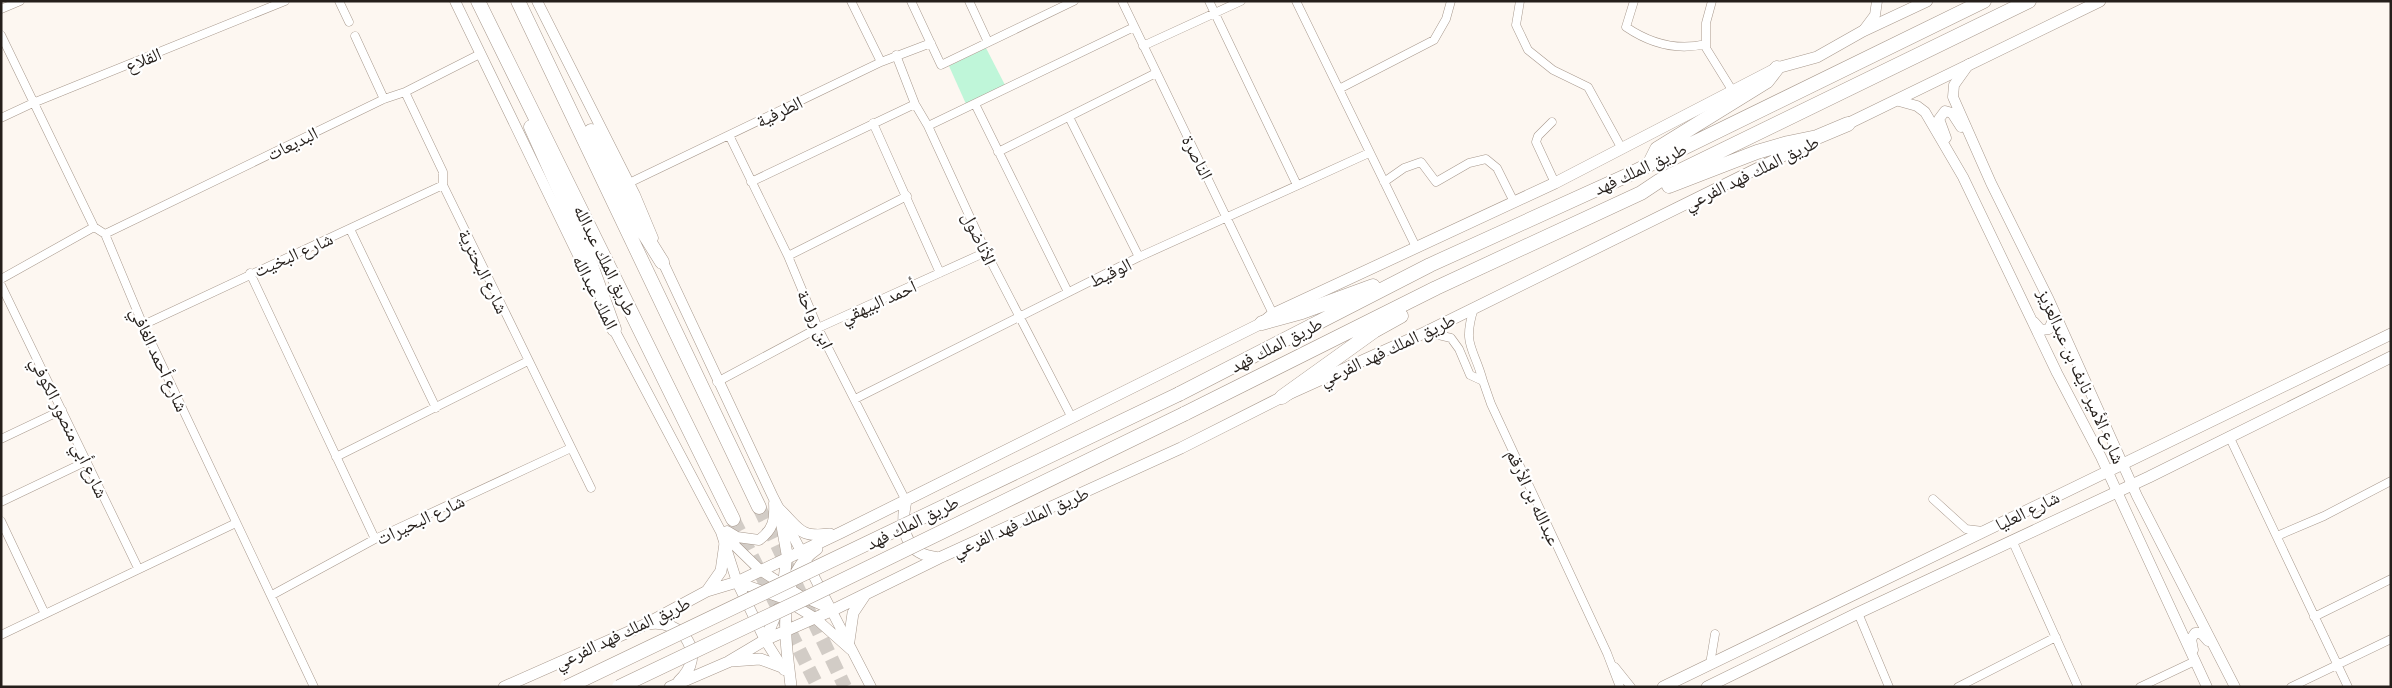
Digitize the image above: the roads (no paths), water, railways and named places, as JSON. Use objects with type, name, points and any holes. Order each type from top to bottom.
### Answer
[{"type":"highway","name":"طريق الملك عبدالله","points":[[478,1],[733,518]]},
{"type":"highway","name":"طريق الملك عبدالله","points":[[518,1],[759,507]]},
{"type":"highway","name":"طريق الملك فهد","points":[[567,687],[1179,394],[1421,270],[1649,165],[1984,1]]},
{"type":"highway","name":"طريق الملك فهد","points":[[619,687],[1184,414],[1436,288],[1641,193],[1660,181],[2030,1]]},
{"type":"highway","points":[[539,44],[591,131],[632,214],[662,262]]},
{"type":"highway","points":[[508,60],[532,128],[583,242],[614,330]]},
{"type":"highway","points":[[1649,165],[1657,149],[1767,81],[1777,68]]},
{"type":"highway","points":[[1641,193],[1657,191],[1757,152],[1788,142],[1817,137],[1848,124]]},
{"type":"highway","points":[[1262,323],[1302,312],[1421,270]]},
{"type":"highway","points":[[1282,397],[1374,331],[1430,300],[1436,288]]},
{"type":"main road","name":"الملك عبدالله","points":[[455,1],[614,330],[720,533],[737,582],[765,640]]},
{"type":"main road","points":[[537,1],[629,183],[662,262],[773,497],[833,610],[871,687]]},
{"type":"main road","points":[[1863,31],[1875,15],[1877,1]]},
{"type":"main road","name":"طريق الملك فهد الفرعي","points":[[504,687],[642,626],[707,591],[737,582],[787,558],[803,555],[842,532],[1262,323],[1273,314],[1331,289],[1555,183],[1777,68],[1817,57],[1863,31],[1927,1]]},
{"type":"main road","name":"طريق الملك فهد الفرعي","points":[[673,685],[728,662],[784,631],[1181,448],[1282,397],[1426,332],[1848,124],[1899,101],[1970,63],[2100,1]]},
{"type":"main road","name":"شارع الأمير نايف بن عبدالعزيز","points":[[1970,63],[1954,85],[1953,97],[1981,160],[2049,300],[2122,465],[2235,687]]},
{"type":"main road","name":"شارع الأمير نايف بن عبدالعزيز","points":[[1899,101],[1917,106],[1925,112],[1963,178],[2028,316],[2108,471],[2207,687]]},
{"type":"main road","points":[[1963,178],[1939,119],[1945,111],[1952,113],[1981,160]]},
{"type":"main road","points":[[2028,316],[2040,330],[2049,329],[2053,320],[2049,300]]},
{"type":"main road","name":"شارع العليا","points":[[1663,687],[2391,334]]},
{"type":"main road","name":"شارع العليا","points":[[1707,687],[1858,613],[2132,485],[2391,356]]},
{"type":"main road","points":[[720,533],[737,538],[759,540],[768,533],[774,523],[773,497]]},
{"type":"main road","points":[[906,501],[903,522],[908,540],[920,553],[939,558]]},
{"type":"main road","points":[[779,509],[802,532],[811,536],[842,532]]},
{"type":"main road","points":[[779,509],[787,558],[784,631],[792,686]]},
{"type":"main road","points":[[720,533],[786,593],[851,647]]},
{"type":"main road","points":[[707,591],[721,571],[720,533]]},
{"type":"main road","points":[[792,686],[765,640],[803,555]]},
{"type":"main road","points":[[737,582],[786,593],[833,610]]},
{"type":"main road","points":[[851,647],[853,613],[865,595]]},
{"type":"main road","points":[[642,626],[665,623],[682,632],[687,640],[692,658],[690,667],[685,676],[673,685]]},
{"type":"main road","points":[[2195,661],[2191,639],[2195,634],[2201,633],[2214,647]]},
{"type":"main road","points":[[728,662],[760,659],[782,668]]},
{"type":"street","points":[[1,9],[20,1]]},
{"type":"street","name":"القلاع","points":[[1,118],[33,103],[285,1]]},
{"type":"street","points":[[339,1],[349,22]]},
{"type":"street","points":[[851,1],[881,62]]},
{"type":"street","points":[[911,1],[941,65],[1074,1]]},
{"type":"street","points":[[969,1],[988,42]]},
{"type":"street","name":"الناصرة","points":[[1122,1],[1228,216],[1273,314]]},
{"type":"street","points":[[1209,1],[1297,185]]},
{"type":"street","points":[[1143,46],[1241,1]]},
{"type":"street","points":[[1296,1],[1416,248]]},
{"type":"street","points":[[1339,89],[1434,40],[1446,19],[1451,1]]},
{"type":"street","points":[[1520,1],[1516,26],[1528,50],[1553,70],[1588,87],[1622,149]]},
{"type":"street","points":[[1634,1],[1626,27],[1644,39],[1662,45],[1690,48],[1706,44]]},
{"type":"street","points":[[1712,1],[1706,23],[1706,48],[1732,90]]},
{"type":"street","points":[[928,126],[1134,27]]},
{"type":"street","points":[[1,35],[94,228],[105,234]]},
{"type":"street","points":[[355,36],[384,99]]},
{"type":"street","name":"الطرفية","points":[[629,183],[896,55],[931,43]]},
{"type":"street","name":"البديعات","points":[[105,234],[384,99],[405,92],[480,54]]},
{"type":"street","name":"الأناضول","points":[[896,55],[915,104],[928,126],[986,252],[1072,418]]},
{"type":"street","points":[[998,152],[1156,72]]},
{"type":"street","name":"شارع البحترية","points":[[405,92],[443,172],[443,185],[592,488]]},
{"type":"street","points":[[752,182],[915,104]]},
{"type":"street","points":[[975,104],[1068,292]]},
{"type":"street","points":[[1069,117],[1139,257]]},
{"type":"street","points":[[1552,122],[1538,136],[1536,142],[1555,183]]},
{"type":"street","points":[[874,123],[940,273]]},
{"type":"street","name":"ابن رواحة","points":[[729,135],[788,256],[818,328],[906,501]]},
{"type":"street","name":"الوقيط","points":[[854,398],[1139,257],[1369,153]]},
{"type":"street","points":[[1384,182],[1404,168],[1422,162],[1436,182],[1469,163],[1486,159],[1497,168],[1514,202]]},
{"type":"street","name":"شارع البخيت","points":[[143,325],[250,273],[443,185]]},
{"type":"street","points":[[788,256],[907,196]]},
{"type":"street","points":[[1,279],[94,228]]},
{"type":"street","points":[[350,229],[436,408]]},
{"type":"street","name":"شارع أحمد الغافي","points":[[105,234],[143,325],[314,687]]},
{"type":"street","name":"أحمد البيهقي","points":[[718,382],[818,328],[986,252]]},
{"type":"street","points":[[250,273],[375,539]]},
{"type":"street","name":"شارع أبي منصور الكوفي","points":[[1,285],[138,568]]},
{"type":"street","points":[[1474,308],[1468,327],[1468,337],[1469,346],[1482,381]]},
{"type":"street","name":"عبدالله بن الأرقم","points":[[1426,332],[1451,338],[1470,375],[1482,381],[1607,653],[1620,687]]},
{"type":"street","points":[[336,457],[528,361]]},
{"type":"street","points":[[1,439],[62,410]]},
{"type":"street","points":[[2228,436],[2348,687]]},
{"type":"street","name":"شارع البحيرات","points":[[272,595],[375,539],[571,448]]},
{"type":"street","points":[[1,502],[87,461]]},
{"type":"street","points":[[2277,536],[2331,513],[2391,481]]},
{"type":"street","points":[[1933,499],[1966,529],[1983,532]]},
{"type":"street","points":[[1,521],[45,614]]},
{"type":"street","points":[[1,635],[138,568],[236,523]]},
{"type":"street","points":[[2012,540],[2078,687]]},
{"type":"street","points":[[2314,617],[2391,579]]},
{"type":"street","points":[[1858,613],[1889,687]]},
{"type":"street","points":[[1710,664],[1715,634]]},
{"type":"street","points":[[1958,687],[2056,637]]},
{"type":"street","points":[[2291,687],[2391,639]]},
{"type":"street","points":[[1607,653],[1631,687]]},
{"type":"street","points":[[2140,687],[2195,661]]},
{"type":"tunnel","points":[[759,507],[845,687]]},
{"type":"tunnel","points":[[733,519],[818,687]]}]
